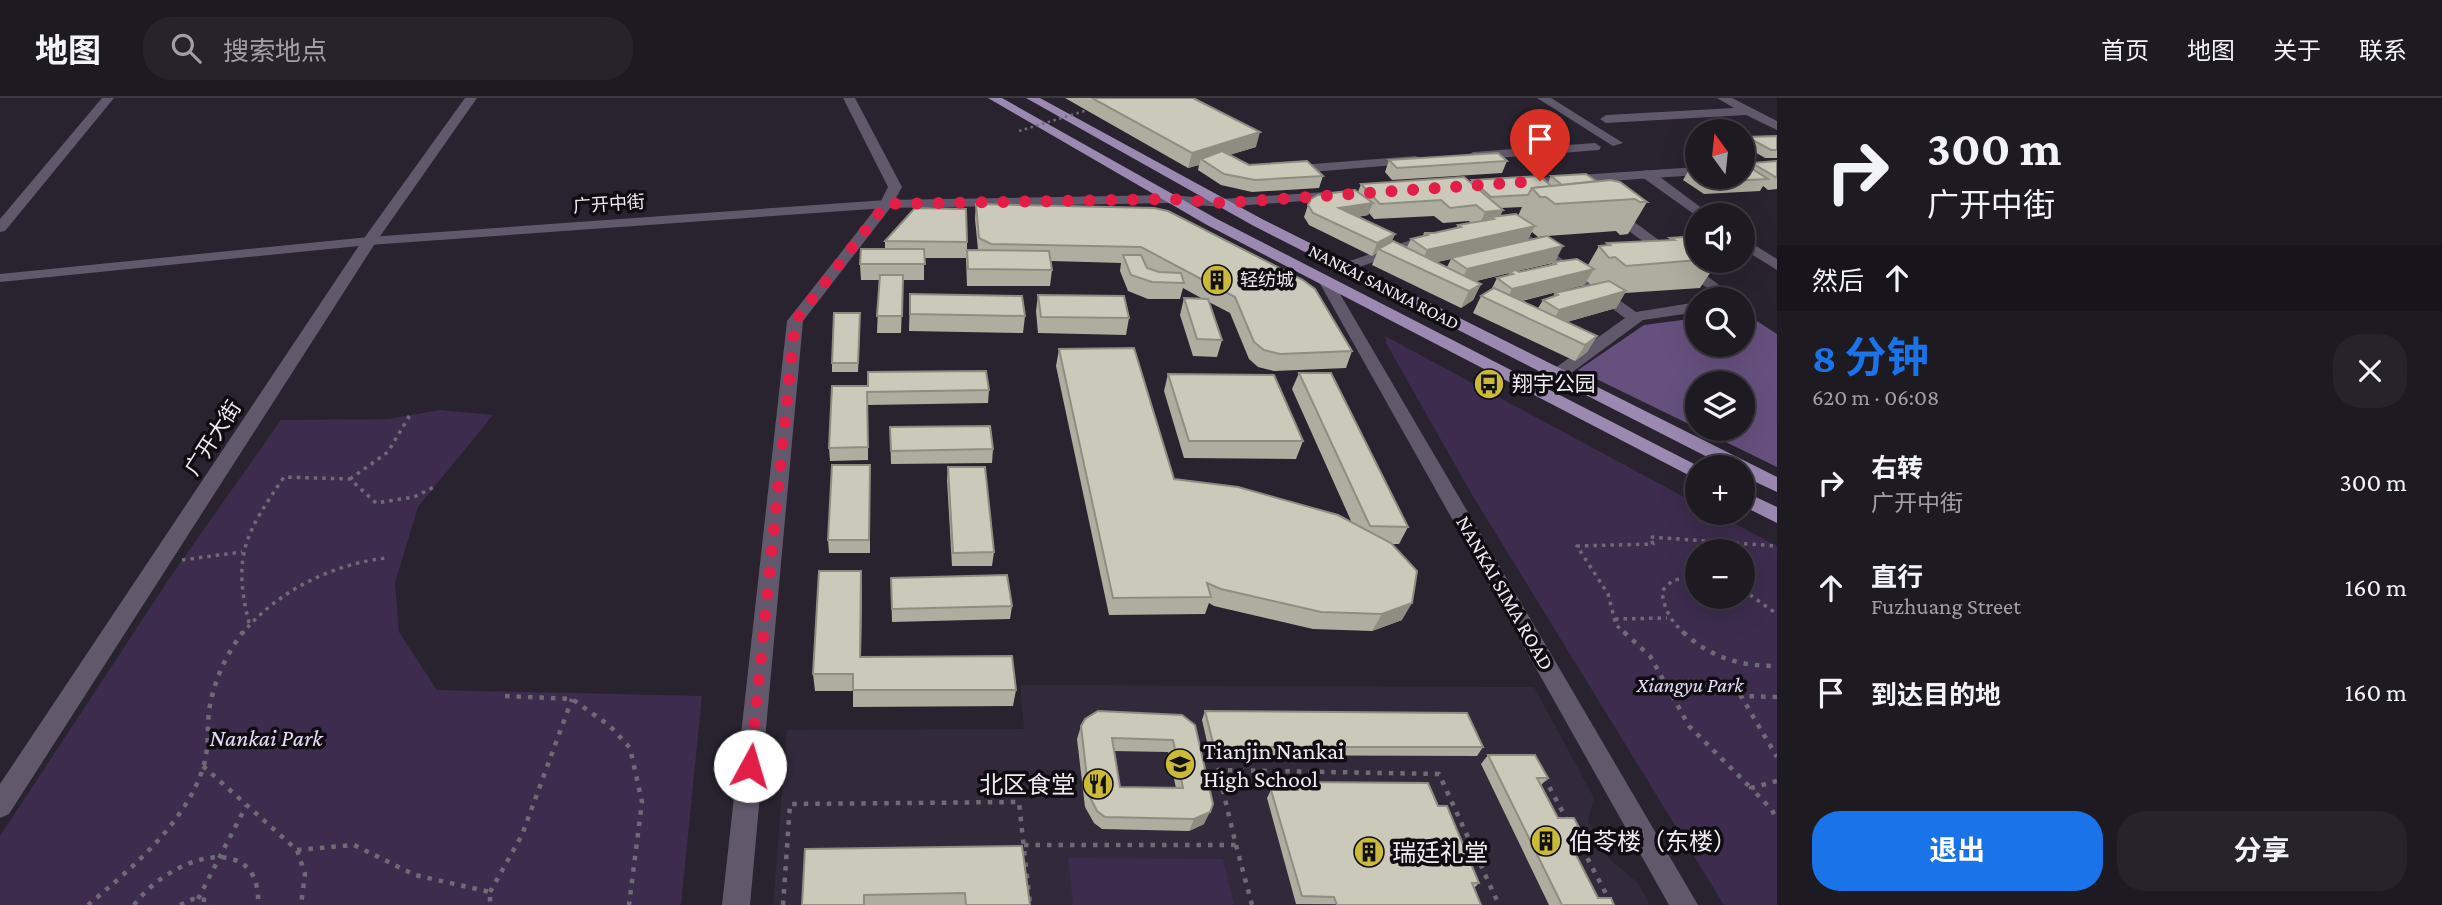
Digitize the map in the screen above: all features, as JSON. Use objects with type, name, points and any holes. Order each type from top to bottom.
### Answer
[{"type":"main road","name":"NANKAI SANMA ROAD","points":[[994,98],[1170,199],[1685,467]]},
{"type":"main road","name":"NANKAI SANMA ROAD","points":[[1031,98],[1222,203],[1719,455]]},
{"type":"main road","name":"NANKAI SANMA ROAD","points":[[1755,473],[1777,485]]},
{"type":"main road","points":[[1755,504],[1777,516]]},
{"type":"street","points":[[0,228],[108,98]]},
{"type":"street","name":"广开大街","points":[[0,806],[369,241],[471,98]]},
{"type":"street","points":[[736,905],[795,321],[886,204],[895,187],[849,98]]},
{"type":"street","points":[[1543,98],[1617,143]]},
{"type":"street","points":[[1723,98],[1777,126]]},
{"type":"street","points":[[1606,119],[1748,111]]},
{"type":"street","points":[[1461,157],[1595,147]]},
{"type":"street","points":[[1275,171],[1358,169],[1434,159]]},
{"type":"street","points":[[1501,184],[1685,172]]},
{"type":"street","points":[[1647,174],[1687,203]]},
{"type":"street","name":"广开中街","points":[[0,278],[369,241],[886,204],[1170,199],[1222,203],[1354,194]]},
{"type":"street","points":[[1595,211],[1609,210],[1715,287]]},
{"type":"street","points":[[1526,215],[1498,217],[1503,226],[1634,318]]},
{"type":"street","points":[[1346,267],[1432,236],[1445,234]]},
{"type":"street","points":[[1755,251],[1777,267]]},
{"type":"street","name":"NANKAI SIMA ROAD","points":[[1326,282],[1684,905]]},
{"type":"street","points":[[1557,375],[1634,318],[1685,309]]},
{"type":"path","points":[[1019,131],[1095,108]]},
{"type":"path","points":[[249,622],[242,597],[242,552],[246,533],[284,477],[351,479],[388,452],[410,415]]},
{"type":"path","points":[[351,479],[376,503],[414,498],[436,486]]},
{"type":"path","points":[[1777,546],[1650,537],[1653,544],[1577,546],[1608,594],[1616,625],[1650,656],[1689,726],[1772,810],[1777,820]]},
{"type":"path","points":[[159,562],[242,552]]},
{"type":"path","points":[[88,905],[157,839],[188,798],[203,766],[212,695],[226,656],[249,622],[278,598],[299,586],[360,560],[386,558]]},
{"type":"path","points":[[1685,579],[1677,579],[1665,586],[1661,597],[1667,618],[1689,641],[1710,654],[1734,663],[1756,667],[1777,666]]},
{"type":"path","points":[[1755,598],[1777,614]]},
{"type":"path","points":[[1615,619],[1667,618]]},
{"type":"path","points":[[505,696],[572,699],[610,726],[630,748],[642,803],[629,905]]},
{"type":"path","points":[[1777,697],[1741,696],[1777,757]]},
{"type":"path","points":[[490,905],[491,892],[522,835],[572,699]]},
{"type":"path","points":[[203,766],[297,850],[305,874],[301,905]]},
{"type":"path","points":[[1252,905],[1218,769],[1439,774],[1499,905]]},
{"type":"path","points":[[1539,770],[1573,831]]},
{"type":"path","points":[[1751,789],[1777,781]]},
{"type":"path","points":[[783,905],[790,804],[1019,802],[1030,905]]},
{"type":"path","points":[[198,899],[246,806]]},
{"type":"path","points":[[1579,844],[1612,905]]},
{"type":"path","points":[[297,850],[354,845],[415,875],[491,892]]},
{"type":"path","points":[[1024,845],[1236,845]]},
{"type":"path","points":[[134,905],[161,878],[184,865],[220,857],[244,863],[256,875],[260,892],[258,905]]},
{"type":"path","points":[[180,905],[198,899],[207,900],[211,905]]},
{"type":"shaded area","points":[[1685,320],[1685,357],[1755,357],[1755,320],[1777,334],[1777,467],[1724,441],[1755,441],[1755,371],[1685,371],[1685,422],[1578,370],[1644,325]]},
{"type":"shaded area","name":"Tianjin Nankai High School","points":[[1020,685],[1534,687],[1594,798],[1588,821],[1608,858],[1638,883],[1650,905],[773,905],[787,730],[1024,729]]},
{"type":"green space","name":"Xiangyu Park","points":[[1385,336],[1685,498],[1685,525],[1738,525],[1777,546],[1777,905],[1724,905],[1471,493],[1386,343]]},
{"type":"green space","name":"Nankai Park","points":[[440,410],[493,415],[418,507],[395,583],[399,632],[437,690],[702,696],[681,905],[0,905],[0,836],[171,576],[281,420],[388,419]]},
{"type":"green space","points":[[1068,858],[1223,859],[1234,905],[1073,905]]},
{"type":"building","points":[[1092,98],[1193,98],[1260,132],[1192,153]]},
{"type":"building","points":[[1777,136],[1777,150],[1771,150],[1755,141],[1755,137]]},
{"type":"building","points":[[1222,151],[1249,165],[1307,161],[1323,176],[1255,180],[1224,174],[1201,159]]},
{"type":"building","points":[[1498,153],[1507,161],[1397,168],[1389,160]]},
{"type":"building","points":[[1777,161],[1777,178],[1755,165]]},
{"type":"building","points":[[1755,171],[1768,179],[1755,180]]},
{"type":"building","points":[[1586,174],[1596,181],[1562,185],[1551,176]]},
{"type":"building","points":[[1540,176],[1551,186],[1532,188],[1528,195],[1491,197],[1472,180]]},
{"type":"building","points":[[1464,177],[1503,210],[1485,212],[1476,205],[1450,208],[1441,200],[1380,204],[1361,184]]},
{"type":"building","points":[[1611,180],[1620,182],[1647,202],[1635,199],[1555,204],[1546,197],[1540,197],[1532,188]]},
{"type":"building","points":[[1355,190],[1373,203],[1339,208],[1395,234],[1377,243],[1313,213],[1308,205],[1311,199],[1318,195]]},
{"type":"building","name":"轻纺城","points":[[976,204],[1154,208],[1168,211],[1303,280],[1315,289],[1352,351],[1280,354],[1264,350],[1254,342],[1235,297],[1141,247],[991,244],[979,238]]},
{"type":"building","points":[[915,208],[966,209],[967,242],[885,241]]},
{"type":"building","points":[[1516,214],[1535,226],[1427,250],[1411,239],[1428,235],[1424,233],[1494,219],[1491,217]]},
{"type":"building","points":[[1547,236],[1563,246],[1467,269],[1451,258]]},
{"type":"building","points":[[1685,237],[1685,261],[1626,266],[1615,257],[1609,258],[1599,246],[1610,245],[1607,243],[1674,240],[1670,238]]},
{"type":"building","points":[[1393,241],[1481,284],[1469,291],[1378,249]]},
{"type":"building","points":[[861,249],[924,249],[925,264],[860,264]]},
{"type":"building","points":[[967,250],[1049,251],[1052,270],[968,269]]},
{"type":"building","points":[[1123,255],[1141,255],[1147,268],[1159,272],[1181,273],[1184,283],[1152,282],[1131,275]]},
{"type":"building","points":[[1577,259],[1594,269],[1512,289],[1497,278],[1513,274],[1509,272],[1516,270],[1519,272],[1556,264],[1554,262]]},
{"type":"building","points":[[880,275],[903,275],[902,316],[877,316]]},
{"type":"building","points":[[1609,281],[1626,291],[1559,310],[1543,300],[1558,295],[1555,293]]},
{"type":"building","points":[[1494,288],[1597,336],[1585,345],[1481,296]]},
{"type":"building","points":[[910,294],[1022,296],[1025,316],[910,314]]},
{"type":"building","points":[[1038,295],[1124,296],[1129,318],[1041,317]]},
{"type":"building","points":[[1184,298],[1208,299],[1222,340],[1197,339]]},
{"type":"building","points":[[834,313],[860,313],[858,363],[832,363]]},
{"type":"building","points":[[1134,348],[1174,479],[1238,487],[1338,515],[1391,543],[1417,571],[1412,603],[1382,614],[1321,612],[1221,589],[1207,583],[1211,597],[1113,598],[1059,349]]},
{"type":"building","points":[[986,371],[989,390],[867,392],[868,447],[829,448],[832,386],[868,386],[868,372]]},
{"type":"building","points":[[1299,373],[1331,373],[1408,527],[1370,526]]},
{"type":"building","points":[[1168,374],[1274,375],[1303,441],[1189,441]]},
{"type":"building","points":[[990,426],[993,449],[891,451],[890,427]]},
{"type":"building","points":[[832,465],[870,465],[869,540],[828,540]]},
{"type":"building","points":[[948,467],[985,467],[994,552],[953,553]]},
{"type":"building","points":[[819,571],[861,571],[860,657],[1012,656],[1016,690],[853,690],[853,674],[813,674]]},
{"type":"building","points":[[1007,575],[1012,606],[892,609],[891,578]]},
{"type":"building","name":"北区食堂","points":[[1098,711],[1182,715],[1195,725],[1213,804],[1210,812],[1194,819],[1105,817],[1097,811],[1089,795],[1081,726],[1085,719]],"holes":[[[1112,738],[1173,740],[1183,788],[1120,787]]]},
{"type":"building","points":[[1205,711],[1467,713],[1483,747],[1214,747]]},
{"type":"building","name":"伯苓楼（东楼）","points":[[1488,755],[1535,755],[1548,778],[1537,778],[1558,818],[1574,818],[1589,847],[1572,847],[1598,898],[1611,898],[1614,905],[1562,905]]},
{"type":"building","name":"瑞廷礼堂","points":[[1296,782],[1428,783],[1438,806],[1447,806],[1479,883],[1472,883],[1481,905],[1337,905],[1334,897],[1302,896],[1271,790],[1298,790]]},
{"type":"building","points":[[1022,846],[1030,905],[966,905],[965,893],[864,895],[864,905],[802,905],[805,849]]},
{"type":"place","name":"轻纺城","points":[[1217,280]]},
{"type":"place","name":"翔宇公园","points":[[1489,384]]},
{"type":"place","name":"Tianjin Nankai High School","points":[[1180,764]]},
{"type":"place","name":"北区食堂","points":[[1098,784]]},
{"type":"place","name":"伯苓楼（东楼）","points":[[1546,841]]},
{"type":"place","name":"瑞廷礼堂","points":[[1369,852]]},
{"type":"route","points":[[750,766],[795,321],[886,204],[1170,199],[1222,203],[1540,181]]}]
